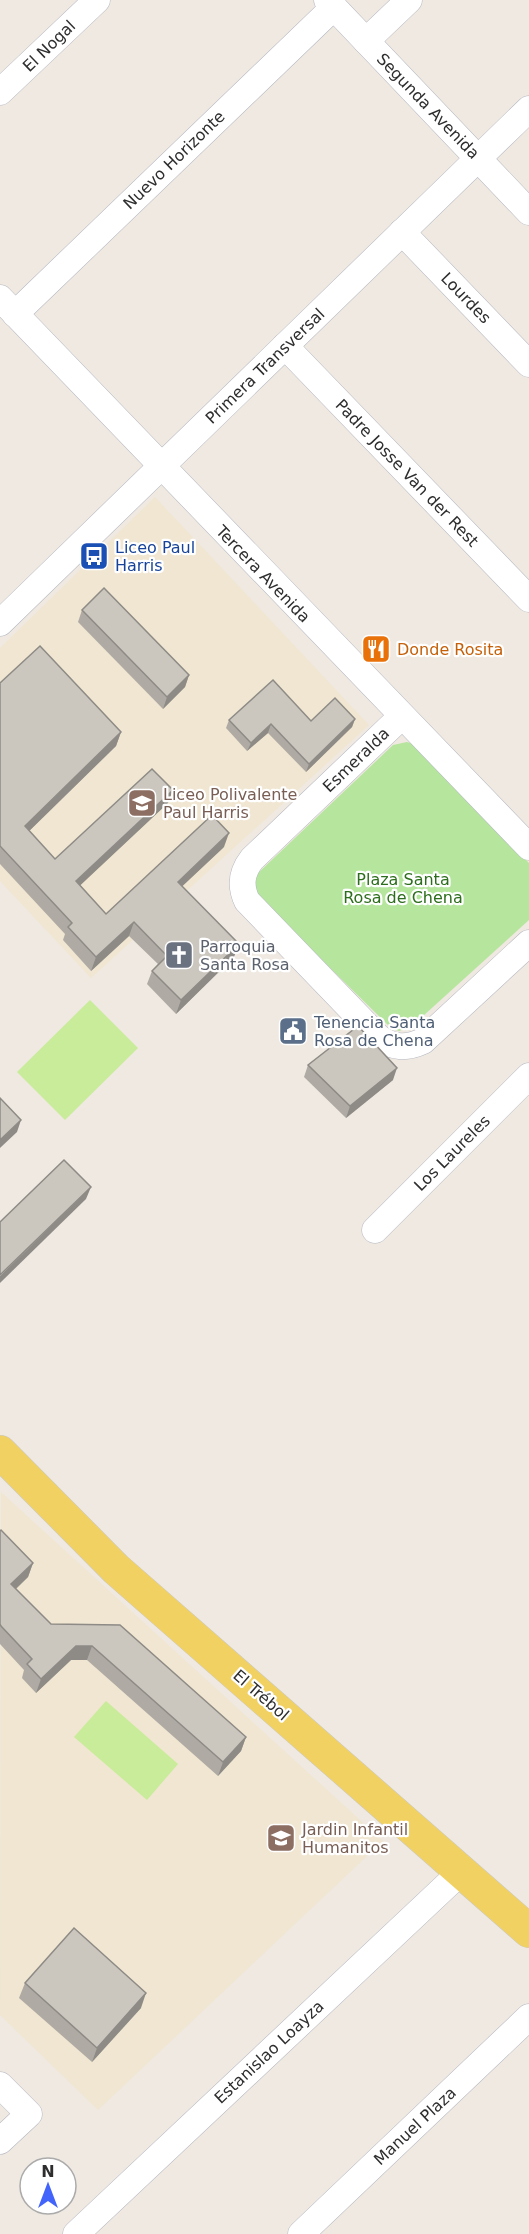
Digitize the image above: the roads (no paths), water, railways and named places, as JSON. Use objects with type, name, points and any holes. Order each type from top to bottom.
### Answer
[{"type":"main road","name":"El Trébol","points":[[0,1452],[116,1569],[529,1931]]},
{"type":"street","name":"El Nogal","points":[[0,93],[97,0]]},
{"type":"street","points":[[366,41],[409,0]]},
{"type":"street","name":"Segunda Avenida","points":[[330,4],[529,212]]},
{"type":"street","name":"Nuevo Horizonte","points":[[7,306],[330,4]]},
{"type":"street","name":"Primera Transversal","points":[[0,624],[529,109]]},
{"type":"street","name":"Lourdes","points":[[402,232],[529,364]]},
{"type":"street","name":"Tercera Avenida","points":[[7,306],[529,847]]},
{"type":"street","name":"Padre Josse Van der Rest","points":[[285,346],[529,599]]},
{"type":"street","name":"Esmeralda","points":[[402,716],[252,859],[243,875],[243,893],[252,909],[370,1028],[386,1042],[404,1047],[423,1041],[529,943]]},
{"type":"street","name":"Los Laureles","points":[[375,1230],[529,1076]]},
{"type":"street","name":"Estanislao Loayza","points":[[76,2234],[462,1871]]},
{"type":"street","name":"Manuel Plaza","points":[[301,2234],[529,2017]]},
{"type":"street","points":[[0,2085],[29,2114],[0,2141]]},
{"type":"place","name":"Liceo Paul Harris","points":[[94,556]]},
{"type":"place","name":"Donde Rosita","points":[[376,649]]},
{"type":"place","name":"Liceo Polivalente Paul Harris","points":[[142,803]]},
{"type":"place","name":"Parroquia Santa Rosa","points":[[179,955]]},
{"type":"place","name":"Tenencia Santa Rosa de Chena","points":[[293,1031]]},
{"type":"place","name":"Jardin Infantil Humanitos","points":[[281,1838]]},
{"type":"park label","name":"Plaza Santa Rosa de Chena","points":[[403,888]]}]
